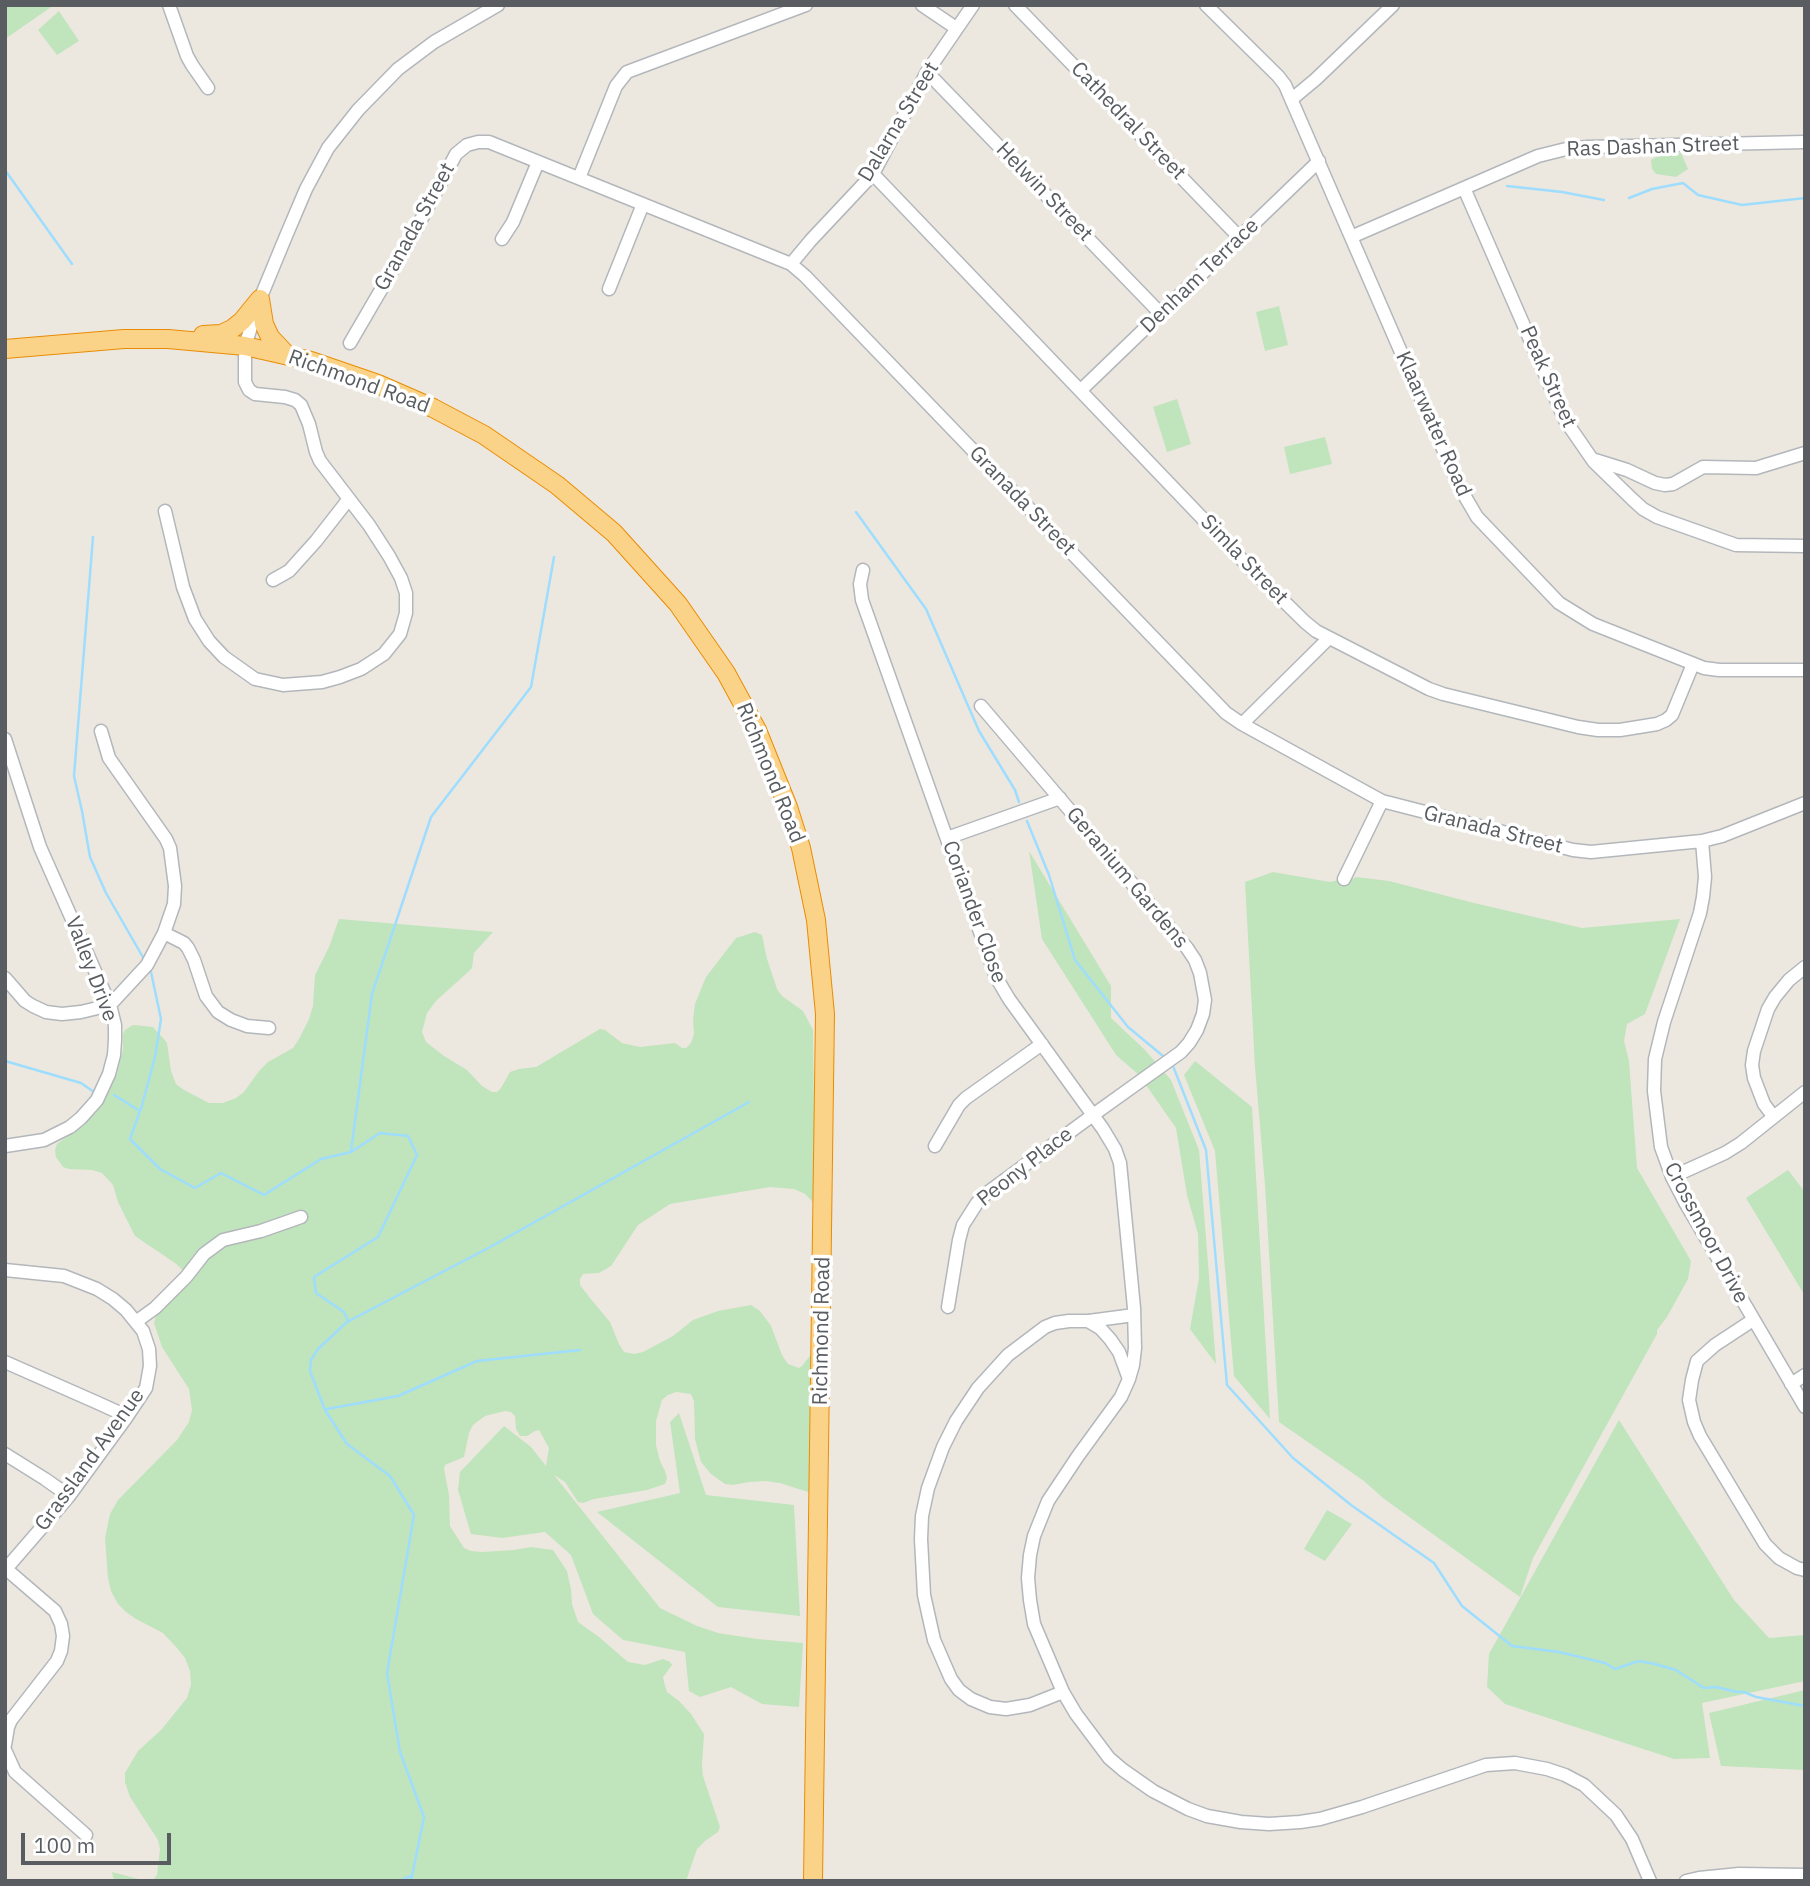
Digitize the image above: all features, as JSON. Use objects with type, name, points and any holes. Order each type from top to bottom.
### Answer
[{"type":"highway","points":[[168,339],[221,334],[242,321],[260,299]]},
{"type":"highway","points":[[260,299],[264,324],[270,337],[287,355]]},
{"type":"highway","name":"Richmond Road","points":[[5,349],[124,339],[168,339],[245,346],[312,361],[378,384],[433,408],[484,435],[557,485],[614,533],[678,604],[726,673],[757,730],[788,807],[801,848],[816,920],[825,1014],[813,1881]]},
{"type":"street","points":[[169,5],[187,57],[208,88]]},
{"type":"street","points":[[165,511],[183,587],[195,618],[209,641],[224,657],[255,679],[283,685],[322,682],[361,669],[384,654],[400,634],[406,613],[406,593],[390,556],[320,461],[301,405],[295,400],[255,394],[249,390],[245,382],[245,346],[260,299],[306,189],[335,138],[398,69],[434,42],[498,5]]},
{"type":"street","points":[[579,178],[616,86],[626,72],[806,5]]},
{"type":"street","points":[[922,5],[956,29]]},
{"type":"street","name":"Dalarna Street","points":[[791,264],[873,174],[927,72],[972,5]]},
{"type":"street","name":"Cathedral Street","points":[[1016,5],[1240,237]]},
{"type":"street","name":"Klaarwater Road","points":[[1206,5],[1278,76],[1292,99],[1460,488],[1477,517],[1559,603],[1593,624],[1693,664],[1719,670],[1805,670]]},
{"type":"street","points":[[1292,99],[1393,5]]},
{"type":"street","name":"Helwin Street","points":[[927,72],[1160,313]]},
{"type":"street","name":"Granada Street","points":[[350,343],[456,154],[467,145],[489,142],[791,264],[824,295],[1226,713],[1382,801],[1573,850],[1601,852],[1702,841],[1805,803]]},
{"type":"street","name":"Ras Dashan Street","points":[[1351,237],[1538,156],[1566,149],[1805,142]]},
{"type":"street","name":"Denham Terrace","points":[[1081,390],[1319,161]]},
{"type":"street","points":[[502,239],[513,222],[538,162]]},
{"type":"street","name":"Simla Street","points":[[873,174],[1248,566],[1305,622],[1329,638],[1443,694],[1598,730],[1620,730],[1666,720],[1672,715],[1693,664]]},
{"type":"street","name":"Peak Street","points":[[1464,188],[1565,420],[1591,459],[1643,509],[1657,517],[1736,545],[1805,546]]},
{"type":"street","points":[[609,289],[643,204]]},
{"type":"street","points":[[1591,459],[1665,485],[1673,484],[1703,467],[1756,468],[1805,453]]},
{"type":"street","points":[[272,580],[289,571],[348,499]]},
{"type":"street","name":"Coriander Close","points":[[863,570],[860,584],[862,600],[999,984],[1109,1138],[1120,1163],[1134,1315],[1135,1348],[1129,1380],[1113,1410],[1054,1493],[1040,1519],[1030,1555],[1030,1600],[1034,1624],[1063,1692],[1076,1714],[1097,1744],[1123,1770],[1178,1805],[1227,1820],[1269,1824],[1320,1819],[1486,1765],[1515,1763],[1547,1769],[1584,1785],[1616,1815],[1632,1839],[1650,1881]]},
{"type":"street","points":[[1242,724],[1329,638]]},
{"type":"street","name":"Geranium Gardens","points":[[982,706],[1187,948],[1195,960],[1204,986],[1203,1014],[1189,1043],[1172,1059],[1093,1115]]},
{"type":"street","points":[[5,978],[25,1001],[46,1012],[81,1012],[110,1005],[147,965],[164,933],[174,904],[175,872],[170,848],[109,758],[101,731]]},
{"type":"street","name":"Valley Drive","points":[[5,739],[40,847],[110,1005],[115,1025],[114,1055],[109,1074],[97,1100],[81,1118],[70,1127],[44,1140],[5,1146]]},
{"type":"street","name":"Geranium Gardens","points":[[947,838],[1060,798]]},
{"type":"street","points":[[1344,879],[1382,801]]},
{"type":"street","name":"Crossmoor Drive","points":[[1702,841],[1705,877],[1700,913],[1664,1022],[1655,1059],[1654,1091],[1661,1147],[1672,1177],[1805,1407]]},
{"type":"street","points":[[164,933],[184,943],[188,948],[206,996],[218,1012],[247,1026],[269,1028]]},
{"type":"street","points":[[1773,1116],[1754,1077],[1754,1051],[1768,1009],[1775,997],[1789,980],[1805,967]]},
{"type":"street","points":[[935,1146],[966,1098],[1042,1044]]},
{"type":"street","points":[[1672,1177],[1725,1153],[1773,1116],[1802,1100]]},
{"type":"street","name":"Peony Place","points":[[948,1307],[963,1225],[977,1203],[1093,1115]]},
{"type":"street","points":[[137,1321],[155,1308],[186,1277],[204,1254],[223,1240],[261,1231],[301,1217]]},
{"type":"street","name":"Grassland Avenue","points":[[5,1270],[64,1276],[105,1294],[137,1321],[149,1349],[150,1366],[146,1388],[126,1418],[69,1496],[5,1569]]},
{"type":"street","points":[[1063,1692],[1030,1705],[1006,1709],[990,1707],[971,1699],[959,1689],[951,1679],[934,1640],[924,1595],[920,1559],[922,1516],[928,1488],[943,1447],[961,1413],[978,1388],[1008,1355],[1045,1327],[1055,1323],[1134,1315]]},
{"type":"street","points":[[1753,1320],[1715,1345],[1697,1362],[1689,1399],[1700,1436],[1765,1544],[1779,1558],[1797,1569],[1805,1570]]},
{"type":"street","points":[[1088,1321],[1111,1339],[1129,1380]]},
{"type":"street","points":[[5,1362],[98,1402],[126,1418]]},
{"type":"street","points":[[1791,1384],[1805,1375]]},
{"type":"street","points":[[5,1454],[69,1496]]},
{"type":"street","points":[[5,1569],[55,1611],[63,1636],[57,1661],[11,1720],[5,1747],[15,1772],[86,1835]]},
{"type":"street","points":[[1686,1881],[1739,1874],[1805,1875]]},
{"type":"green space","points":[[5,5],[54,5],[5,39]]},
{"type":"green space","points":[[59,11],[79,41],[57,55],[38,30]]},
{"type":"green space","points":[[1681,153],[1688,169],[1676,177],[1656,174],[1652,169],[1651,160],[1662,154]]},
{"type":"green space","points":[[1279,306],[1288,345],[1265,351],[1256,312]]},
{"type":"green space","points":[[1177,399],[1191,444],[1167,452],[1153,407]]},
{"type":"green space","points":[[1325,437],[1332,464],[1290,474],[1284,447]]},
{"type":"green space","points":[[1029,851],[1111,986],[1111,1018],[1145,1050],[1171,1080],[1199,1150],[1216,1364],[1190,1329],[1199,1278],[1198,1234],[1187,1195],[1176,1128],[1139,1075],[1116,1055],[1042,939]]},
{"type":"green space","points":[[1273,872],[1330,882],[1346,882],[1356,877],[1389,881],[1582,928],[1680,919],[1645,1014],[1627,1024],[1624,1041],[1629,1061],[1637,1168],[1691,1261],[1688,1279],[1657,1330],[1533,1558],[1520,1597],[1383,1498],[1364,1481],[1279,1422],[1245,882]]},
{"type":"green space","points":[[339,919],[493,932],[474,953],[472,968],[436,1001],[427,1013],[422,1032],[426,1042],[467,1070],[482,1086],[492,1092],[501,1088],[510,1072],[536,1067],[600,1029],[622,1043],[640,1047],[675,1043],[686,1048],[694,1034],[695,1004],[706,977],[736,938],[755,932],[762,935],[777,989],[782,996],[803,1011],[813,1030],[815,1204],[805,1194],[794,1189],[770,1187],[670,1204],[638,1225],[611,1266],[599,1273],[583,1274],[580,1279],[580,1285],[610,1322],[624,1352],[643,1352],[673,1336],[693,1320],[718,1311],[751,1305],[760,1311],[771,1326],[788,1364],[799,1368],[813,1352],[811,1493],[766,1481],[725,1484],[711,1474],[701,1462],[695,1439],[694,1401],[691,1394],[676,1392],[662,1400],[656,1421],[656,1445],[667,1478],[665,1484],[583,1503],[578,1502],[565,1482],[554,1475],[660,1608],[718,1633],[803,1643],[799,1707],[762,1704],[731,1687],[700,1697],[689,1691],[685,1652],[623,1640],[593,1614],[571,1555],[545,1532],[502,1538],[471,1534],[458,1490],[460,1472],[504,1426],[531,1447],[546,1466],[549,1448],[539,1430],[527,1436],[520,1436],[516,1429],[515,1416],[511,1412],[485,1416],[473,1425],[464,1457],[445,1465],[444,1469],[449,1495],[450,1526],[464,1548],[482,1552],[531,1547],[553,1550],[567,1571],[578,1622],[628,1662],[645,1665],[663,1659],[672,1665],[663,1677],[664,1682],[667,1692],[691,1714],[704,1734],[703,1776],[720,1827],[718,1832],[697,1849],[686,1881],[114,1881],[112,1872],[142,1880],[153,1880],[157,1875],[160,1849],[158,1840],[130,1797],[125,1773],[138,1751],[161,1730],[187,1698],[191,1685],[190,1671],[177,1648],[163,1633],[136,1619],[118,1604],[108,1578],[105,1538],[110,1514],[118,1500],[177,1440],[189,1422],[192,1410],[189,1389],[162,1347],[154,1323],[156,1316],[184,1287],[186,1273],[135,1236],[118,1202],[113,1185],[102,1173],[63,1167],[55,1150],[57,1144],[97,1111],[117,1074],[123,1049],[123,1034],[133,1025],[153,1027],[167,1043],[171,1071],[176,1084],[184,1090],[209,1103],[223,1103],[244,1092],[268,1062],[293,1048],[299,1039],[313,1006],[315,975]]},
{"type":"green space","points":[[1195,1061],[1252,1107],[1270,1419],[1234,1376],[1215,1151],[1184,1075]]},
{"type":"green space","points":[[1788,1170],[1805,1192],[1805,1296],[1746,1198]]},
{"type":"green space","points":[[679,1413],[706,1495],[794,1505],[800,1616],[718,1607],[597,1512],[680,1493],[670,1422]]},
{"type":"green space","points":[[1619,1420],[1734,1600],[1769,1638],[1805,1635],[1805,1681],[1702,1703],[1710,1758],[1674,1759],[1505,1704],[1487,1687],[1489,1654]]},
{"type":"green space","points":[[1327,1510],[1352,1524],[1325,1561],[1304,1549]]},
{"type":"green space","points":[[1805,1690],[1805,1770],[1721,1766],[1709,1713]]},
{"type":"waterway","points":[[5,170],[72,264]]},
{"type":"waterway","points":[[1629,198],[1652,189],[1683,183],[1698,195],[1742,205],[1805,198]]},
{"type":"waterway","points":[[1507,186],[1604,200]]},
{"type":"waterway","points":[[856,512],[926,609],[979,731],[1015,790],[1019,802]]},
{"type":"waterway","points":[[93,537],[74,776],[90,857],[106,893],[144,959]]},
{"type":"waterway","points":[[351,1151],[372,994],[431,817],[531,687],[554,557]]},
{"type":"waterway","points":[[1027,821],[1049,875],[1075,960],[1128,1027],[1163,1056]]},
{"type":"waterway","points":[[141,1109],[155,1057],[161,1019],[151,972]]},
{"type":"waterway","points":[[5,1061],[81,1083],[94,1092]]},
{"type":"waterway","points":[[1173,1066],[1206,1150],[1227,1385],[1293,1458],[1351,1505],[1434,1563],[1462,1606],[1512,1646],[1559,1652],[1605,1663],[1615,1669],[1639,1661],[1655,1664],[1676,1670],[1704,1688],[1716,1687],[1805,1706]]},
{"type":"waterway","points":[[114,1095],[140,1111],[130,1139],[160,1169],[195,1188],[221,1173],[264,1195],[321,1159],[351,1152],[380,1133],[408,1136],[417,1155],[378,1237],[314,1277],[316,1293],[344,1312],[348,1321],[318,1349],[311,1360],[310,1371],[325,1410],[347,1444],[390,1476],[414,1515],[387,1673],[400,1752],[424,1817],[411,1881]]},
{"type":"waterway","points":[[349,1321],[492,1246],[749,1102]]},
{"type":"waterway","points":[[327,1409],[398,1396],[477,1361],[580,1350]]},
{"type":"waterway","points":[[399,1881],[411,1876]]}]
